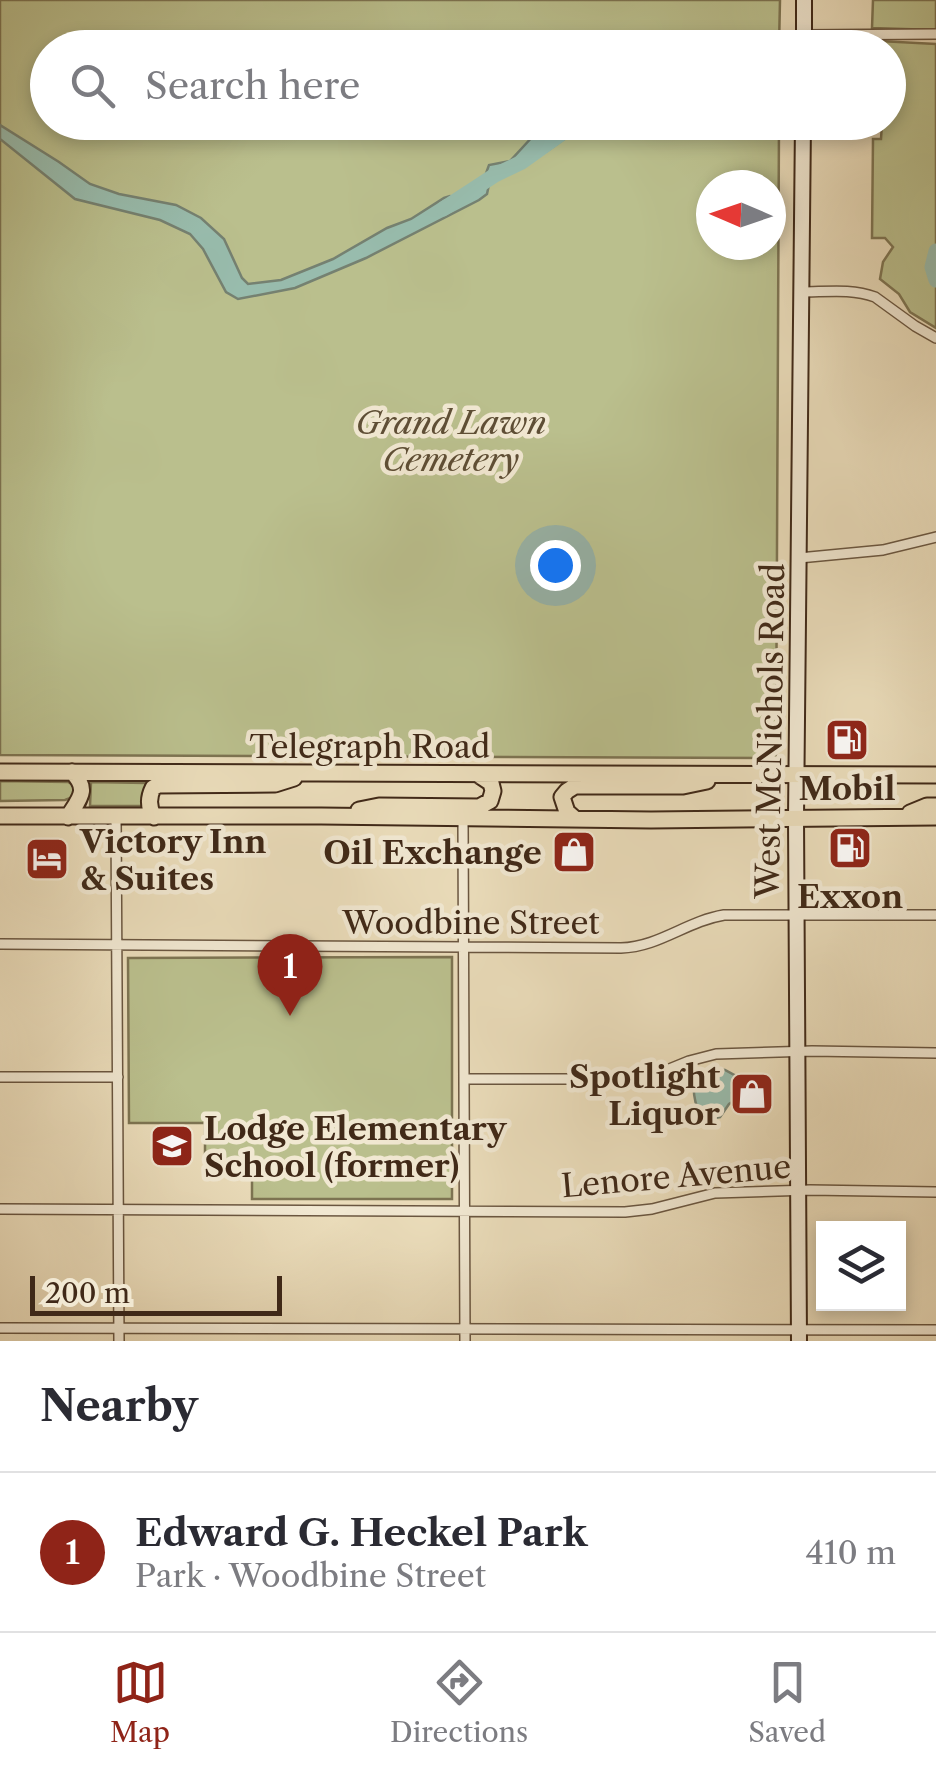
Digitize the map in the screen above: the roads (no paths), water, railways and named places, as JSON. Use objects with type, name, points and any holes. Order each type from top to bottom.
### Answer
[{"type":"main road","points":[[804,0],[804,30]]},
{"type":"main road","name":"West McNichols Road","points":[[799,1335],[796,818],[803,140]]},
{"type":"main road","name":"Telegraph Road","points":[[0,772],[936,775]]},
{"type":"main road","points":[[68,816],[79,801],[82,788],[72,772]]},
{"type":"main road","points":[[154,816],[149,806],[152,788],[158,785],[275,784],[308,773]]},
{"type":"main road","points":[[320,816],[379,806],[479,806],[490,801],[493,786],[477,774]]},
{"type":"main road","name":"Telegraph Road","points":[[581,819],[567,812],[562,797],[575,786],[683,786],[740,774]]},
{"type":"main road","points":[[902,816],[936,806]]},
{"type":"main road","points":[[0,816],[936,817]]},
{"type":"street","points":[[906,36],[936,34]]},
{"type":"street","points":[[801,292],[845,290],[874,296],[936,338]]},
{"type":"street","points":[[800,558],[883,550],[936,538]]},
{"type":"street","points":[[116,816],[118,1341]]},
{"type":"street","points":[[463,818],[465,1335]]},
{"type":"street","name":"Woodbine Street","points":[[0,944],[630,948],[659,941],[692,923],[731,914],[936,915]]},
{"type":"street","points":[[464,1079],[635,1078],[716,1054],[936,1053]]},
{"type":"street","points":[[0,1076],[118,1077]]},
{"type":"street","name":"Lenore Avenue","points":[[0,1209],[637,1211],[715,1193],[936,1192]]},
{"type":"street","points":[[0,1328],[465,1335],[799,1335],[936,1330]]},
{"type":"waterway","points":[[443,209],[553,140]]},
{"type":"waterway","points":[[936,251],[932,267],[936,280]]},
{"type":"place","name":"Mobil","points":[[847,740]]},
{"type":"place","name":"Exxon","points":[[850,848]]},
{"type":"place","name":"Oil Exchange","points":[[574,852]]},
{"type":"place","name":"Victory Inn & Suites","points":[[47,859]]},
{"type":"place","name":"Edward G. Heckel Park","points":[[290,1016]]},
{"type":"place","name":"Spotlight Liquor","points":[[752,1094]]},
{"type":"place","name":"Lodge Elementary School (former)","points":[[172,1146]]},
{"type":"park label","name":"Grand Lawn Cemetery","points":[[451,440]]}]
